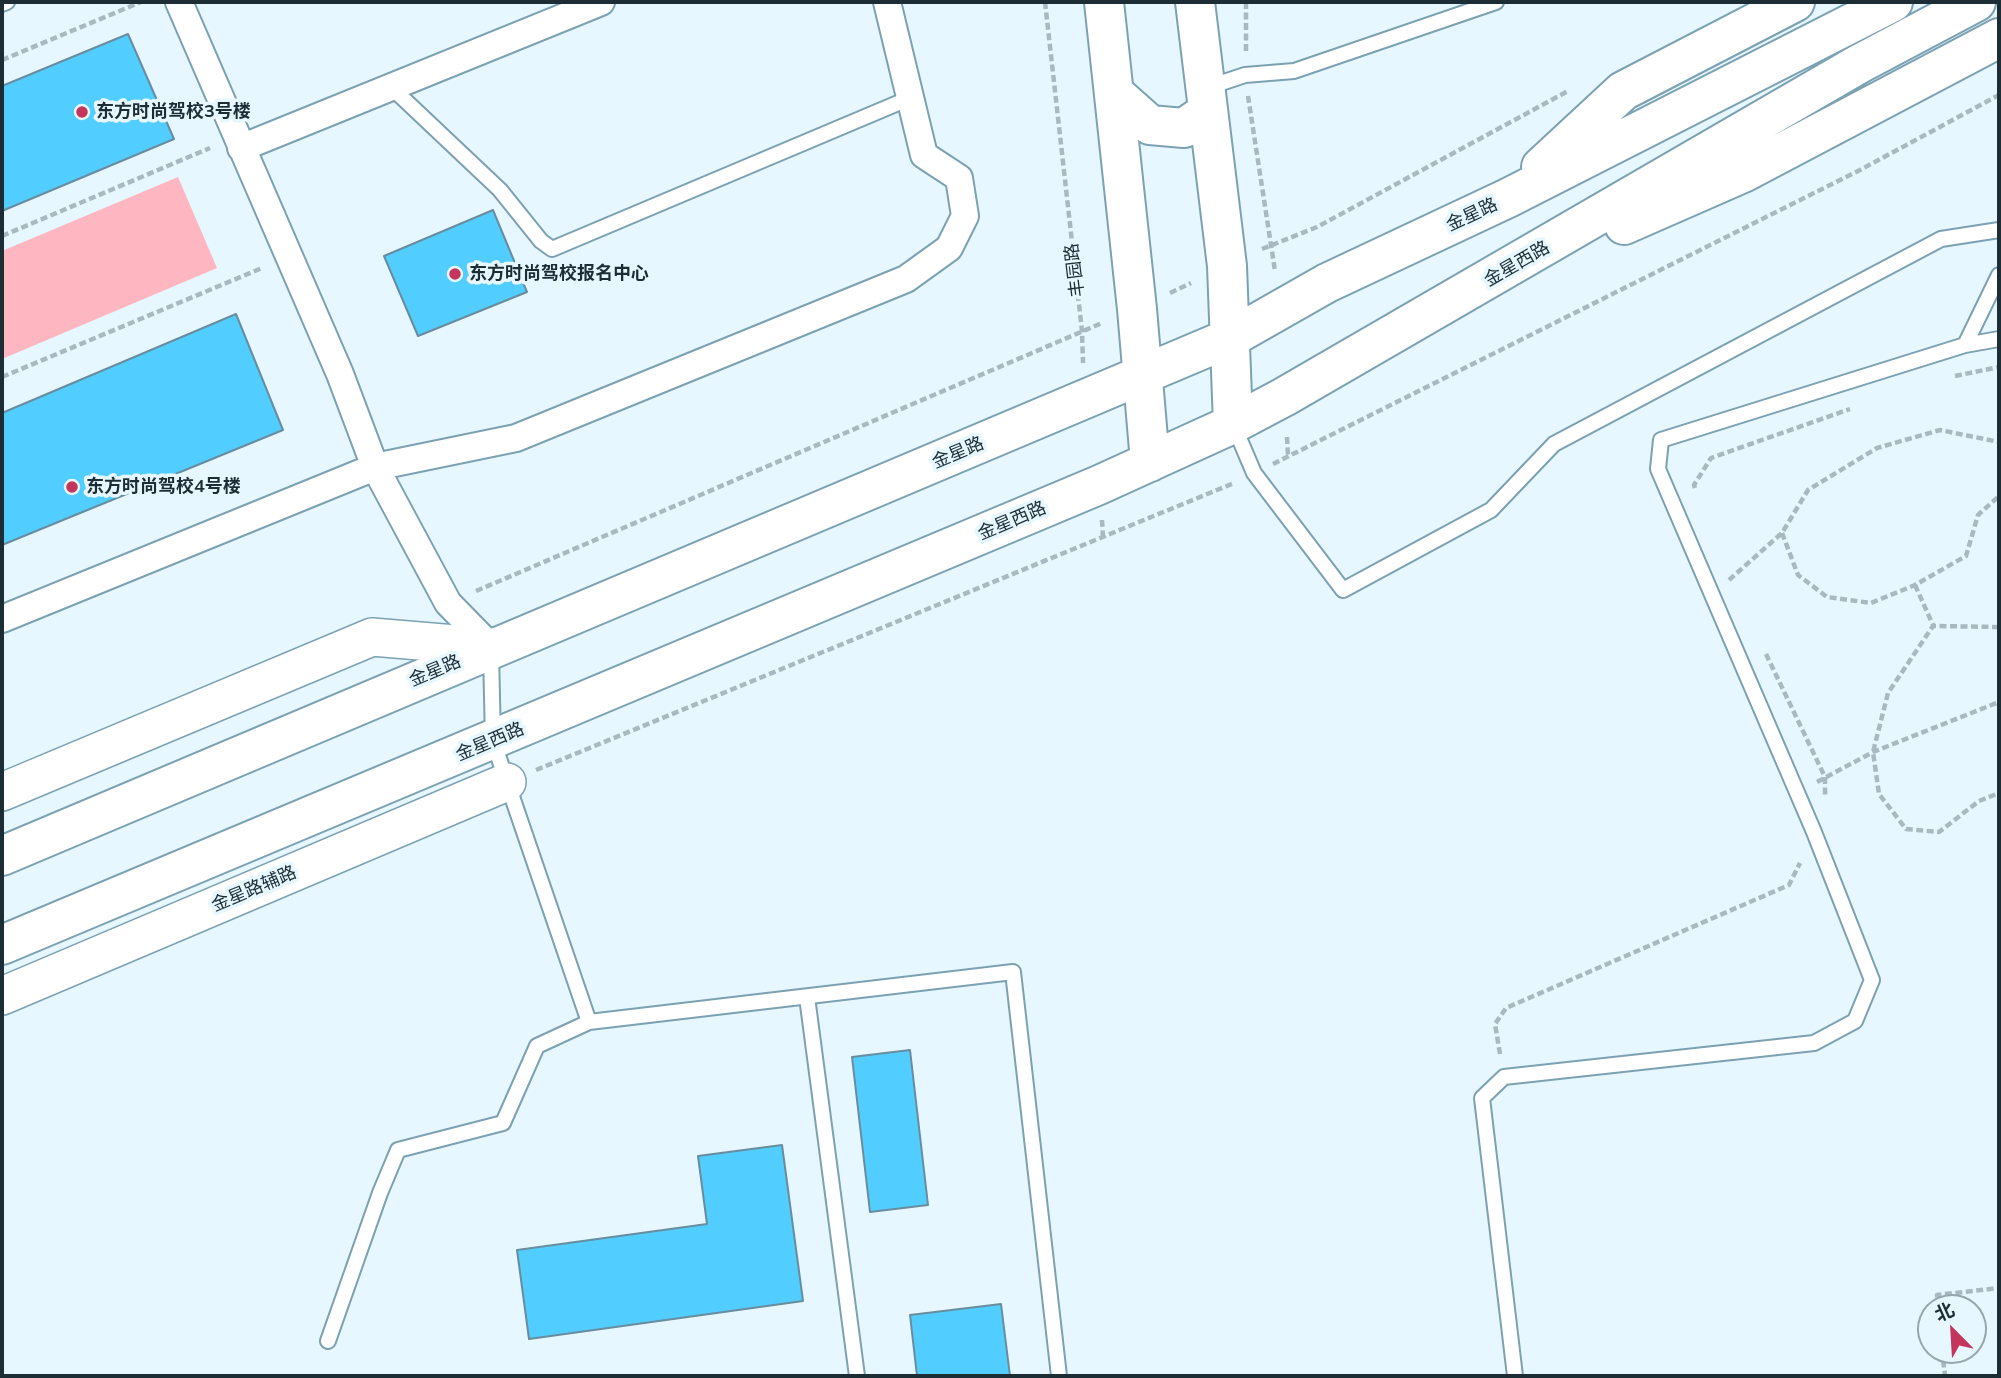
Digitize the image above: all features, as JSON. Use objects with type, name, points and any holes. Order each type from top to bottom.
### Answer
[{"type":"main road","points":[[1104,2],[1137,309],[1150,462]]},
{"type":"main road","points":[[1195,2],[1227,266],[1232,337],[1233,424]]},
{"type":"main road","points":[[1508,198],[1623,91],[1795,2]]},
{"type":"main road","name":"金星路","points":[[2,856],[491,647],[1232,337],[1280,309],[1508,198],[1892,2]]},
{"type":"main road","name":"金星西路","points":[[2,945],[1099,485],[1233,424],[1458,298],[1859,64],[1976,2]]},
{"type":"main road","points":[[1458,298],[1745,173],[1999,38]]},
{"type":"main road","points":[[1114,93],[1150,125],[1184,128],[1206,100]]},
{"type":"street","points":[[238,143],[391,87],[601,2]]},
{"type":"street","points":[[2,619],[375,467],[516,438],[906,279],[949,248],[965,216],[959,178],[924,155],[887,2]]},
{"type":"street","points":[[182,3],[238,143],[340,374],[375,467],[448,603],[491,647]]},
{"type":"street","points":[[2,792],[372,637],[491,647]]},
{"type":"street","name":"金星路辅路","points":[[2,996],[507,782]]},
{"type":"lane","points":[[2,4],[7,2]]},
{"type":"lane","points":[[1206,100],[1245,75],[1294,71],[1496,2]]},
{"type":"lane","points":[[391,87],[500,190],[541,241],[552,249],[910,98]]},
{"type":"lane","points":[[1233,424],[1254,473],[1343,590],[1491,510],[1554,444],[1941,239],[1999,230]]},
{"type":"lane","points":[[1965,345],[1999,275]]},
{"type":"lane","points":[[1515,1376],[1482,1098],[1504,1077],[1814,1043],[1855,1021],[1872,980],[1798,792],[1658,468],[1661,440],[1965,345],[1999,339]]},
{"type":"lane","points":[[491,647],[492,741],[589,1022]]},
{"type":"lane","points":[[328,1341],[380,1193],[398,1150],[503,1123],[537,1046],[589,1022],[1013,972],[1059,1376]]},
{"type":"lane","points":[[807,997],[857,1376]]},
{"type":"path","points":[[2,60],[141,2]]},
{"type":"path","name":"丰园路","points":[[1045,2],[1083,331],[1084,401]]},
{"type":"path","points":[[1246,2],[1245,75],[1280,309]]},
{"type":"path","points":[[448,603],[1137,309],[1271,244],[1318,227],[1573,88]]},
{"type":"path","points":[[2,236],[238,143]]},
{"type":"path","points":[[2,377],[288,257]]},
{"type":"path","points":[[1284,397],[1288,457]]},
{"type":"path","points":[[1712,595],[1782,533],[1808,490],[1877,449],[1940,430],[1999,442]]},
{"type":"path","points":[[1099,485],[1102,538]]},
{"type":"path","points":[[1782,533],[1798,575],[1826,597],[1871,603],[1915,585],[1966,556],[1978,515],[1999,496]]},
{"type":"path","points":[[1915,585],[1933,626]]},
{"type":"path","points":[[1933,626],[1999,627]]},
{"type":"path","points":[[1933,626],[1888,693],[1873,752],[1879,794],[1906,828],[1938,832],[1979,801],[1999,793]]},
{"type":"path","points":[[1798,792],[1873,752],[1999,702]]},
{"type":"path","points":[[1946,1294],[1999,1288]]},
{"type":"shaded area","points":[[178,177],[217,268],[2,359],[2,251]]},
{"type":"building","name":"东方时尚驾校3号楼","points":[[128,34],[174,139],[2,211],[2,86]]},
{"type":"building","name":"东方时尚驾校报名中心","points":[[493,210],[527,292],[418,336],[384,256]]},
{"type":"building","name":"东方时尚驾校4号楼","points":[[236,314],[283,430],[2,545],[2,413]]},
{"type":"building","points":[[910,1050],[928,1205],[870,1212],[852,1057]]},
{"type":"building","points":[[782,1145],[803,1301],[529,1339],[517,1250],[707,1224],[698,1156]]},
{"type":"building","points":[[1001,1304],[1010,1376],[917,1376],[910,1315]]},
{"type":"place","name":"东方时尚驾校3号楼","points":[[82,112]]},
{"type":"place","name":"东方时尚驾校报名中心","points":[[455,274]]},
{"type":"place","name":"东方时尚驾校4号楼","points":[[72,487]]}]
